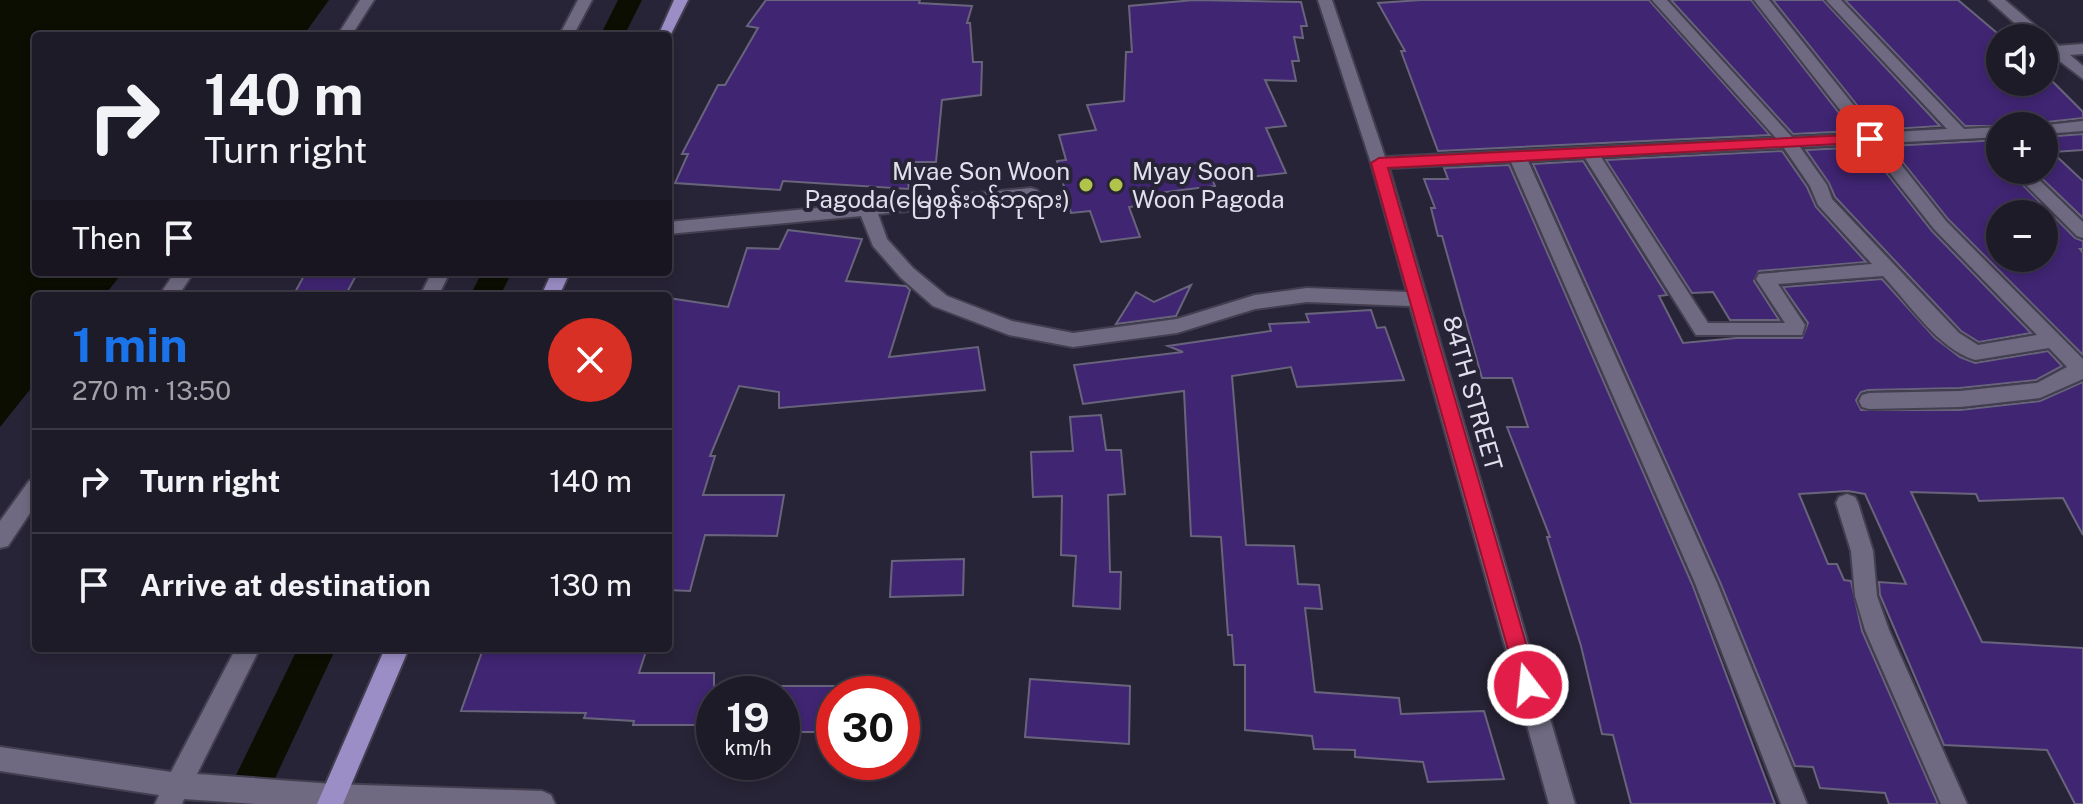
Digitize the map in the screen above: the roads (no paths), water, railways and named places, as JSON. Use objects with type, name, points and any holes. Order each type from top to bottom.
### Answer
[{"type":"main road","points":[[667,32],[681,0]]},
{"type":"main road","points":[[328,799],[395,652]]},
{"type":"street","points":[[347,32],[367,0]]},
{"type":"street","points":[[568,32],[585,0]]},
{"type":"street","name":"84TH STREET","points":[[1325,0],[1379,163],[1562,804]]},
{"type":"street","points":[[1659,0],[1716,57],[1817,178],[1825,193],[1824,201],[1952,338],[1975,353],[2066,346]]},
{"type":"street","points":[[1761,0],[1940,225],[2066,346],[2082,370],[2040,390],[1960,399],[1869,401]]},
{"type":"street","points":[[1833,0],[1961,135]]},
{"type":"street","points":[[1996,0],[2024,24]]},
{"type":"street","points":[[2058,46],[2083,49]]},
{"type":"street","points":[[2058,53],[2083,74]]},
{"type":"street","points":[[2058,128],[2083,126]]},
{"type":"street","points":[[1379,163],[1986,133]]},
{"type":"street","points":[[1981,134],[1986,139]]},
{"type":"street","points":[[1590,153],[1703,330],[1795,330],[1796,325],[1765,279],[1885,269]]},
{"type":"street","points":[[1517,156],[1700,569],[1794,804]]},
{"type":"street","points":[[2033,184],[2083,232]]},
{"type":"street","points":[[672,228],[1031,194]]},
{"type":"street","points":[[868,210],[879,242],[907,273],[940,301],[1009,328],[1073,340],[1177,326],[1255,302],[1307,295],[1417,299]]},
{"type":"street","points":[[0,539],[32,493]]},
{"type":"street","points":[[1847,503],[1862,551],[1866,596],[1877,630],[1954,804]]},
{"type":"street","points":[[177,792],[246,652]]},
{"type":"street","points":[[0,759],[177,792],[542,804]]},
{"type":"waterway","points":[[614,32],[630,0]]},
{"type":"waterway","points":[[487,292],[495,276]]},
{"type":"waterway","points":[[242,804],[315,652]]},
{"type":"place","name":"Myae Son Woon Pagoda(မြေစွန်း၀န်ဘုရား)","points":[[1086,185]]},
{"type":"place","name":"Myay Soon Woon Pagoda","points":[[1116,185]]}]
